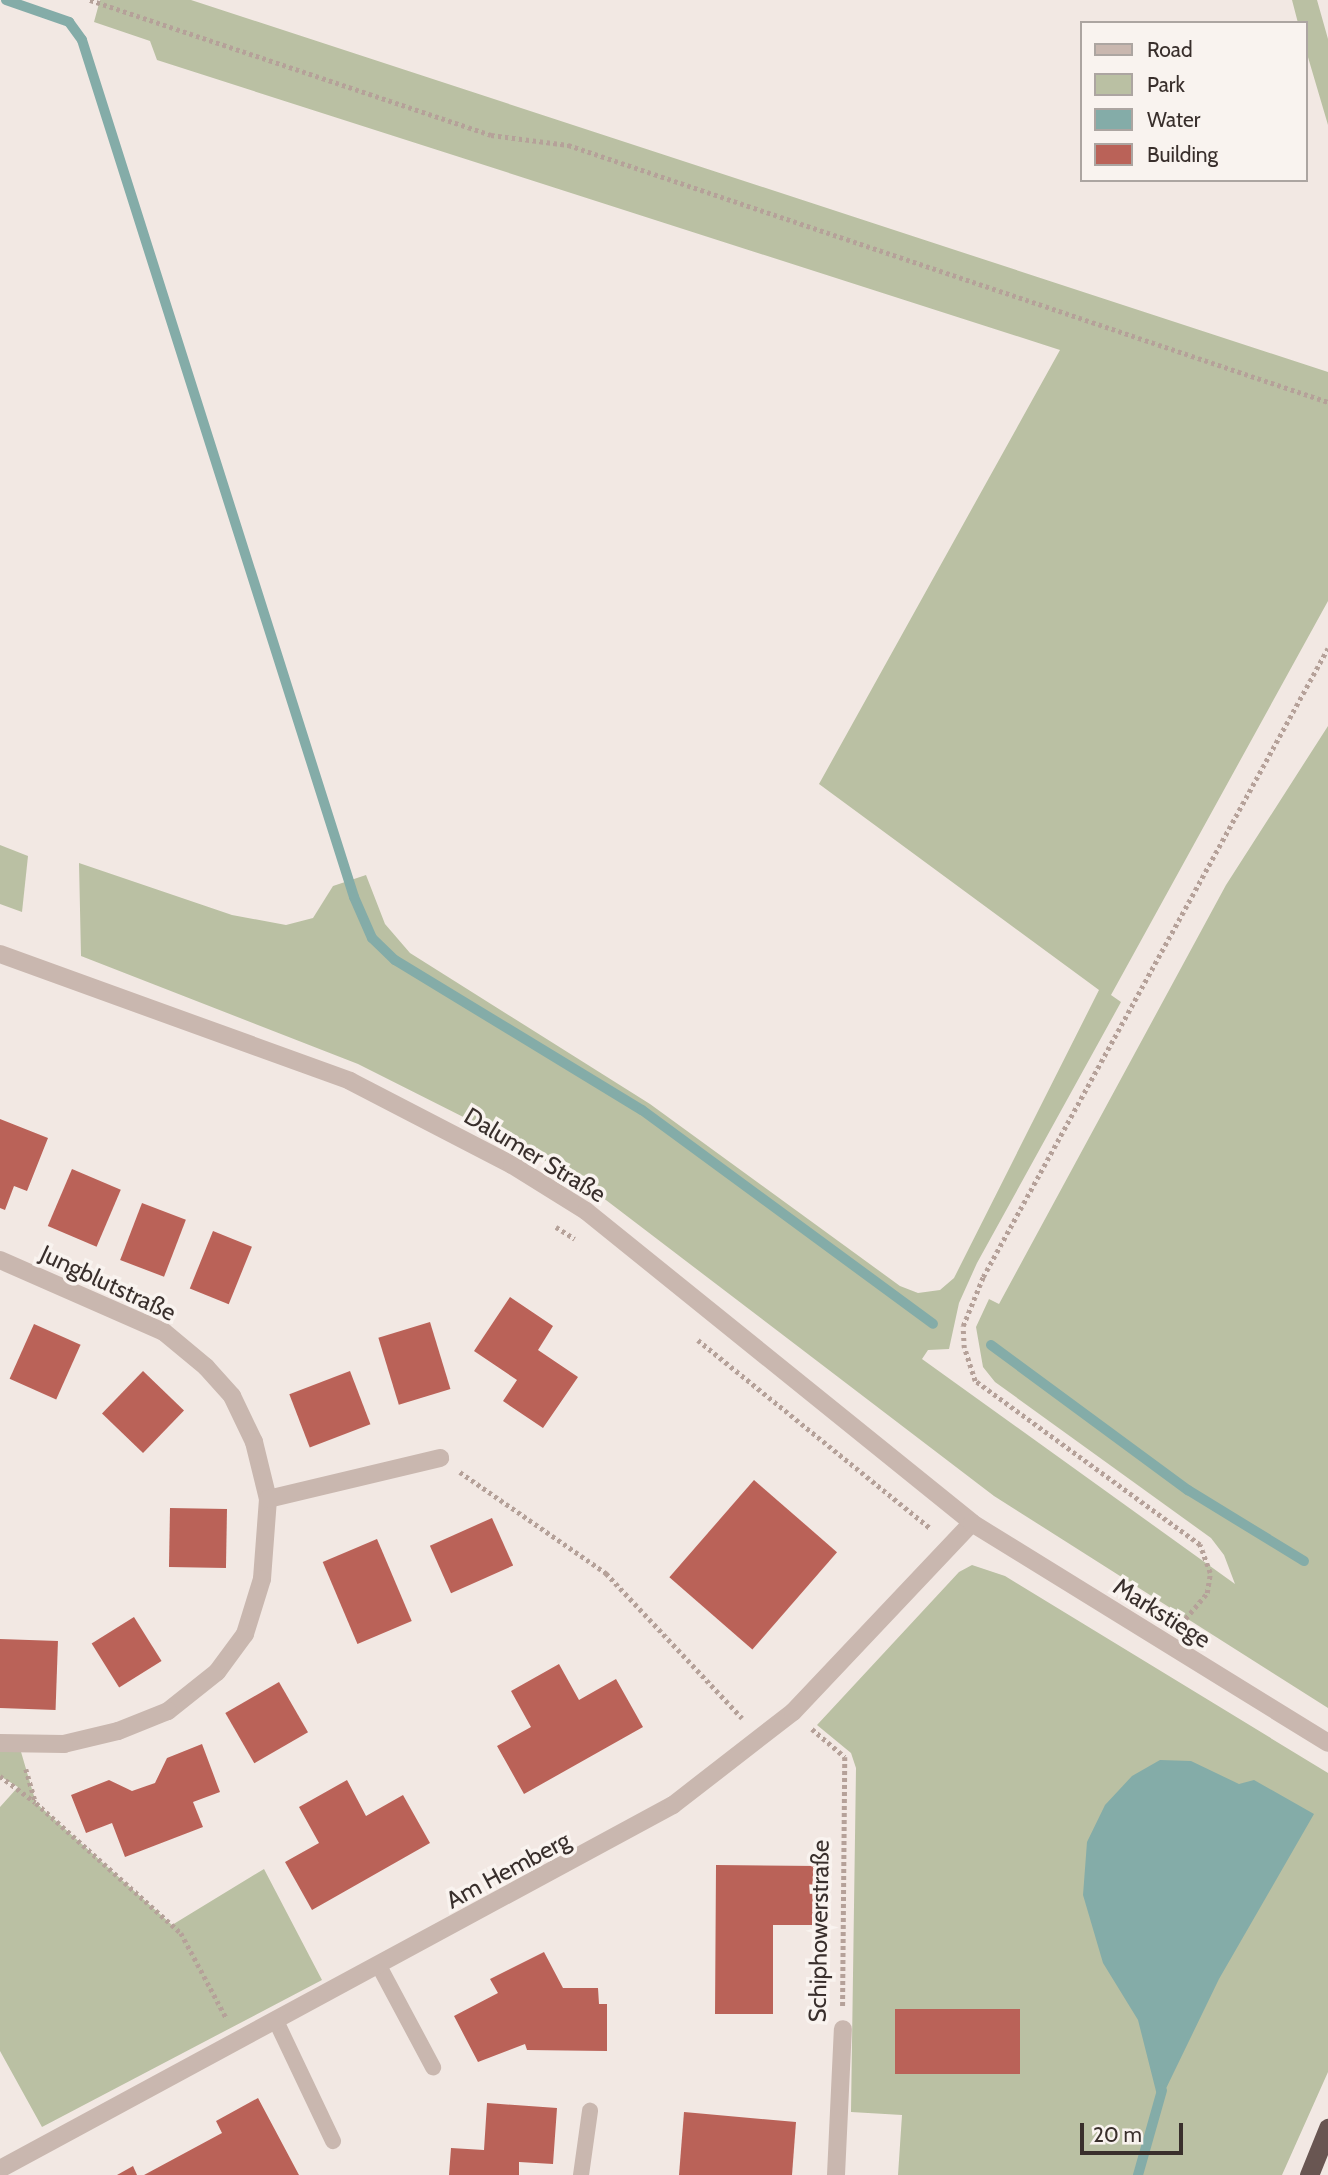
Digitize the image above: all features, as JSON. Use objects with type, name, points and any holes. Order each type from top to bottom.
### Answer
[{"type":"highway","points":[[1309,2175],[1328,2128]]},
{"type":"street","name":"Dalumer Straße","points":[[0,954],[350,1080],[512,1165],[586,1211],[972,1523]]},
{"type":"street","name":"Jungblutstraße","points":[[0,1260],[164,1332],[206,1367],[232,1396],[254,1442],[268,1499],[262,1579],[245,1634],[217,1672],[168,1711],[118,1731],[64,1744],[0,1743]]},
{"type":"street","points":[[268,1499],[439,1458]]},
{"type":"street","name":"Markstiege","points":[[972,1523],[1328,1743]]},
{"type":"street","name":"Am Hemberg","points":[[0,2169],[613,1841],[673,1805],[793,1712],[972,1523]]},
{"type":"street","name":"Schiphowerstraße","points":[[836,2175],[843,2029]]},
{"type":"lane","points":[[379,1966],[433,2067]]},
{"type":"lane","points":[[276,2021],[334,2141]]},
{"type":"lane","points":[[580,2175],[590,2111]]},
{"type":"path","points":[[90,0],[491,135],[568,145],[1328,402]]},
{"type":"path","points":[[1165,1644],[1207,1593],[1210,1573],[1200,1545],[975,1381],[964,1348],[963,1326],[983,1277],[1328,649]]},
{"type":"path","points":[[545,1219],[579,1242]]},
{"type":"path","points":[[686,1330],[952,1544]]},
{"type":"path","points":[[439,1458],[606,1573],[761,1739]]},
{"type":"path","name":"Schiphowerstraße","points":[[793,1712],[845,1757],[843,2029]]},
{"type":"path","points":[[19,1745],[36,1803]]},
{"type":"path","points":[[0,1776],[36,1803],[181,1933],[238,2041]]},
{"type":"green space","points":[[100,0],[191,0],[1328,372],[1328,601],[1111,995],[1121,1002],[977,1263],[959,1303],[949,1349],[928,1350],[922,1359],[1235,1584],[1224,1555],[1211,1538],[995,1382],[983,1367],[976,1327],[989,1299],[999,1304],[1226,885],[1328,726],[1328,1708],[994,1496],[602,1197],[523,1147],[358,1064],[81,956],[79,863],[232,915],[286,925],[313,918],[333,886],[366,875],[385,924],[410,953],[650,1104],[900,1286],[918,1293],[940,1290],[954,1278],[1099,990],[819,784],[1060,350],[157,60],[150,41],[94,22]]},
{"type":"green space","points":[[1292,0],[1317,0],[1328,39],[1328,125],[1307,54],[1307,21],[1297,21]]},
{"type":"green space","points":[[0,845],[28,856],[22,912],[0,904]]},
{"type":"green space","points":[[972,1565],[1005,1576],[1328,1773],[1328,2072],[1282,2175],[898,2175],[902,2115],[851,2112],[856,1768],[851,1753],[817,1725],[959,1572]]},
{"type":"green space","points":[[0,1743],[19,1745],[36,1803],[172,1925],[264,1869],[322,1980],[42,2127],[0,2051],[0,1807],[18,1787],[0,1776]]},
{"type":"water","points":[[1160,1760],[1191,1761],[1239,1784],[1254,1780],[1314,1814],[1219,1979],[1159,2103],[1138,2020],[1103,1963],[1083,1895],[1087,1842],[1105,1805],[1132,1776]]},
{"type":"building","points":[[0,1119],[48,1138],[27,1191],[14,1186],[5,1210],[0,1208]]},
{"type":"building","points":[[72,1169],[121,1190],[97,1247],[48,1226]]},
{"type":"building","points":[[142,1203],[186,1220],[164,1277],[120,1260]]},
{"type":"building","points":[[213,1231],[252,1247],[229,1304],[190,1288]]},
{"type":"building","points":[[510,1297],[553,1326],[538,1350],[578,1377],[543,1428],[503,1401],[517,1380],[474,1351]]},
{"type":"building","points":[[430,1322],[450,1389],[399,1405],[378,1338]]},
{"type":"building","points":[[34,1324],[81,1345],[56,1400],[10,1379]]},
{"type":"building","points":[[143,1371],[184,1411],[143,1453],[102,1413]]},
{"type":"building","points":[[350,1371],[370,1424],[310,1448],[289,1394]]},
{"type":"building","points":[[754,1480],[837,1552],[752,1650],[669,1577]]},
{"type":"building","points":[[170,1508],[227,1509],[226,1568],[169,1567]]},
{"type":"building","points":[[492,1518],[513,1566],[451,1593],[430,1546]]},
{"type":"building","points":[[377,1539],[412,1621],[357,1644],[323,1562]]},
{"type":"building","points":[[134,1617],[162,1661],[119,1688],[92,1643]]},
{"type":"building","points":[[0,1639],[58,1641],[56,1710],[0,1708]]},
{"type":"building","points":[[559,1664],[579,1700],[616,1679],[643,1727],[524,1794],[497,1746],[531,1727],[511,1691]]},
{"type":"building","points":[[279,1682],[308,1732],[254,1763],[225,1713]]},
{"type":"building","points":[[202,1744],[220,1792],[193,1802],[203,1827],[125,1857],[112,1823],[86,1833],[71,1795],[109,1780],[132,1791],[155,1783],[167,1758]]},
{"type":"building","points":[[347,1780],[366,1816],[403,1795],[430,1843],[312,1910],[285,1862],[319,1843],[299,1807]]},
{"type":"building","points":[[716,1865],[818,1866],[818,1925],[773,1925],[773,2014],[715,2014]]},
{"type":"building","points":[[544,1952],[563,1988],[598,1988],[599,2004],[607,2004],[607,2051],[527,2050],[525,2044],[478,2062],[454,2016],[498,1993],[490,1979]]},
{"type":"building","points":[[895,2009],[1020,2009],[1020,2074],[895,2074]]},
{"type":"building","points":[[258,2098],[299,2175],[144,2175],[222,2133],[216,2121]]},
{"type":"building","points":[[487,2103],[557,2108],[553,2164],[519,2162],[519,2175],[449,2175],[451,2148],[484,2150]]},
{"type":"building","points":[[684,2112],[796,2122],[792,2175],[679,2175]]},
{"type":"building","points":[[133,2166],[137,2175],[117,2175]]},
{"type":"waterway","points":[[6,0],[69,22],[82,40],[354,897],[372,938],[395,960],[642,1110],[933,1324]]},
{"type":"waterway","points":[[991,1345],[1188,1490],[1304,1561]]},
{"type":"waterway","points":[[1138,2175],[1162,2090]]}]
